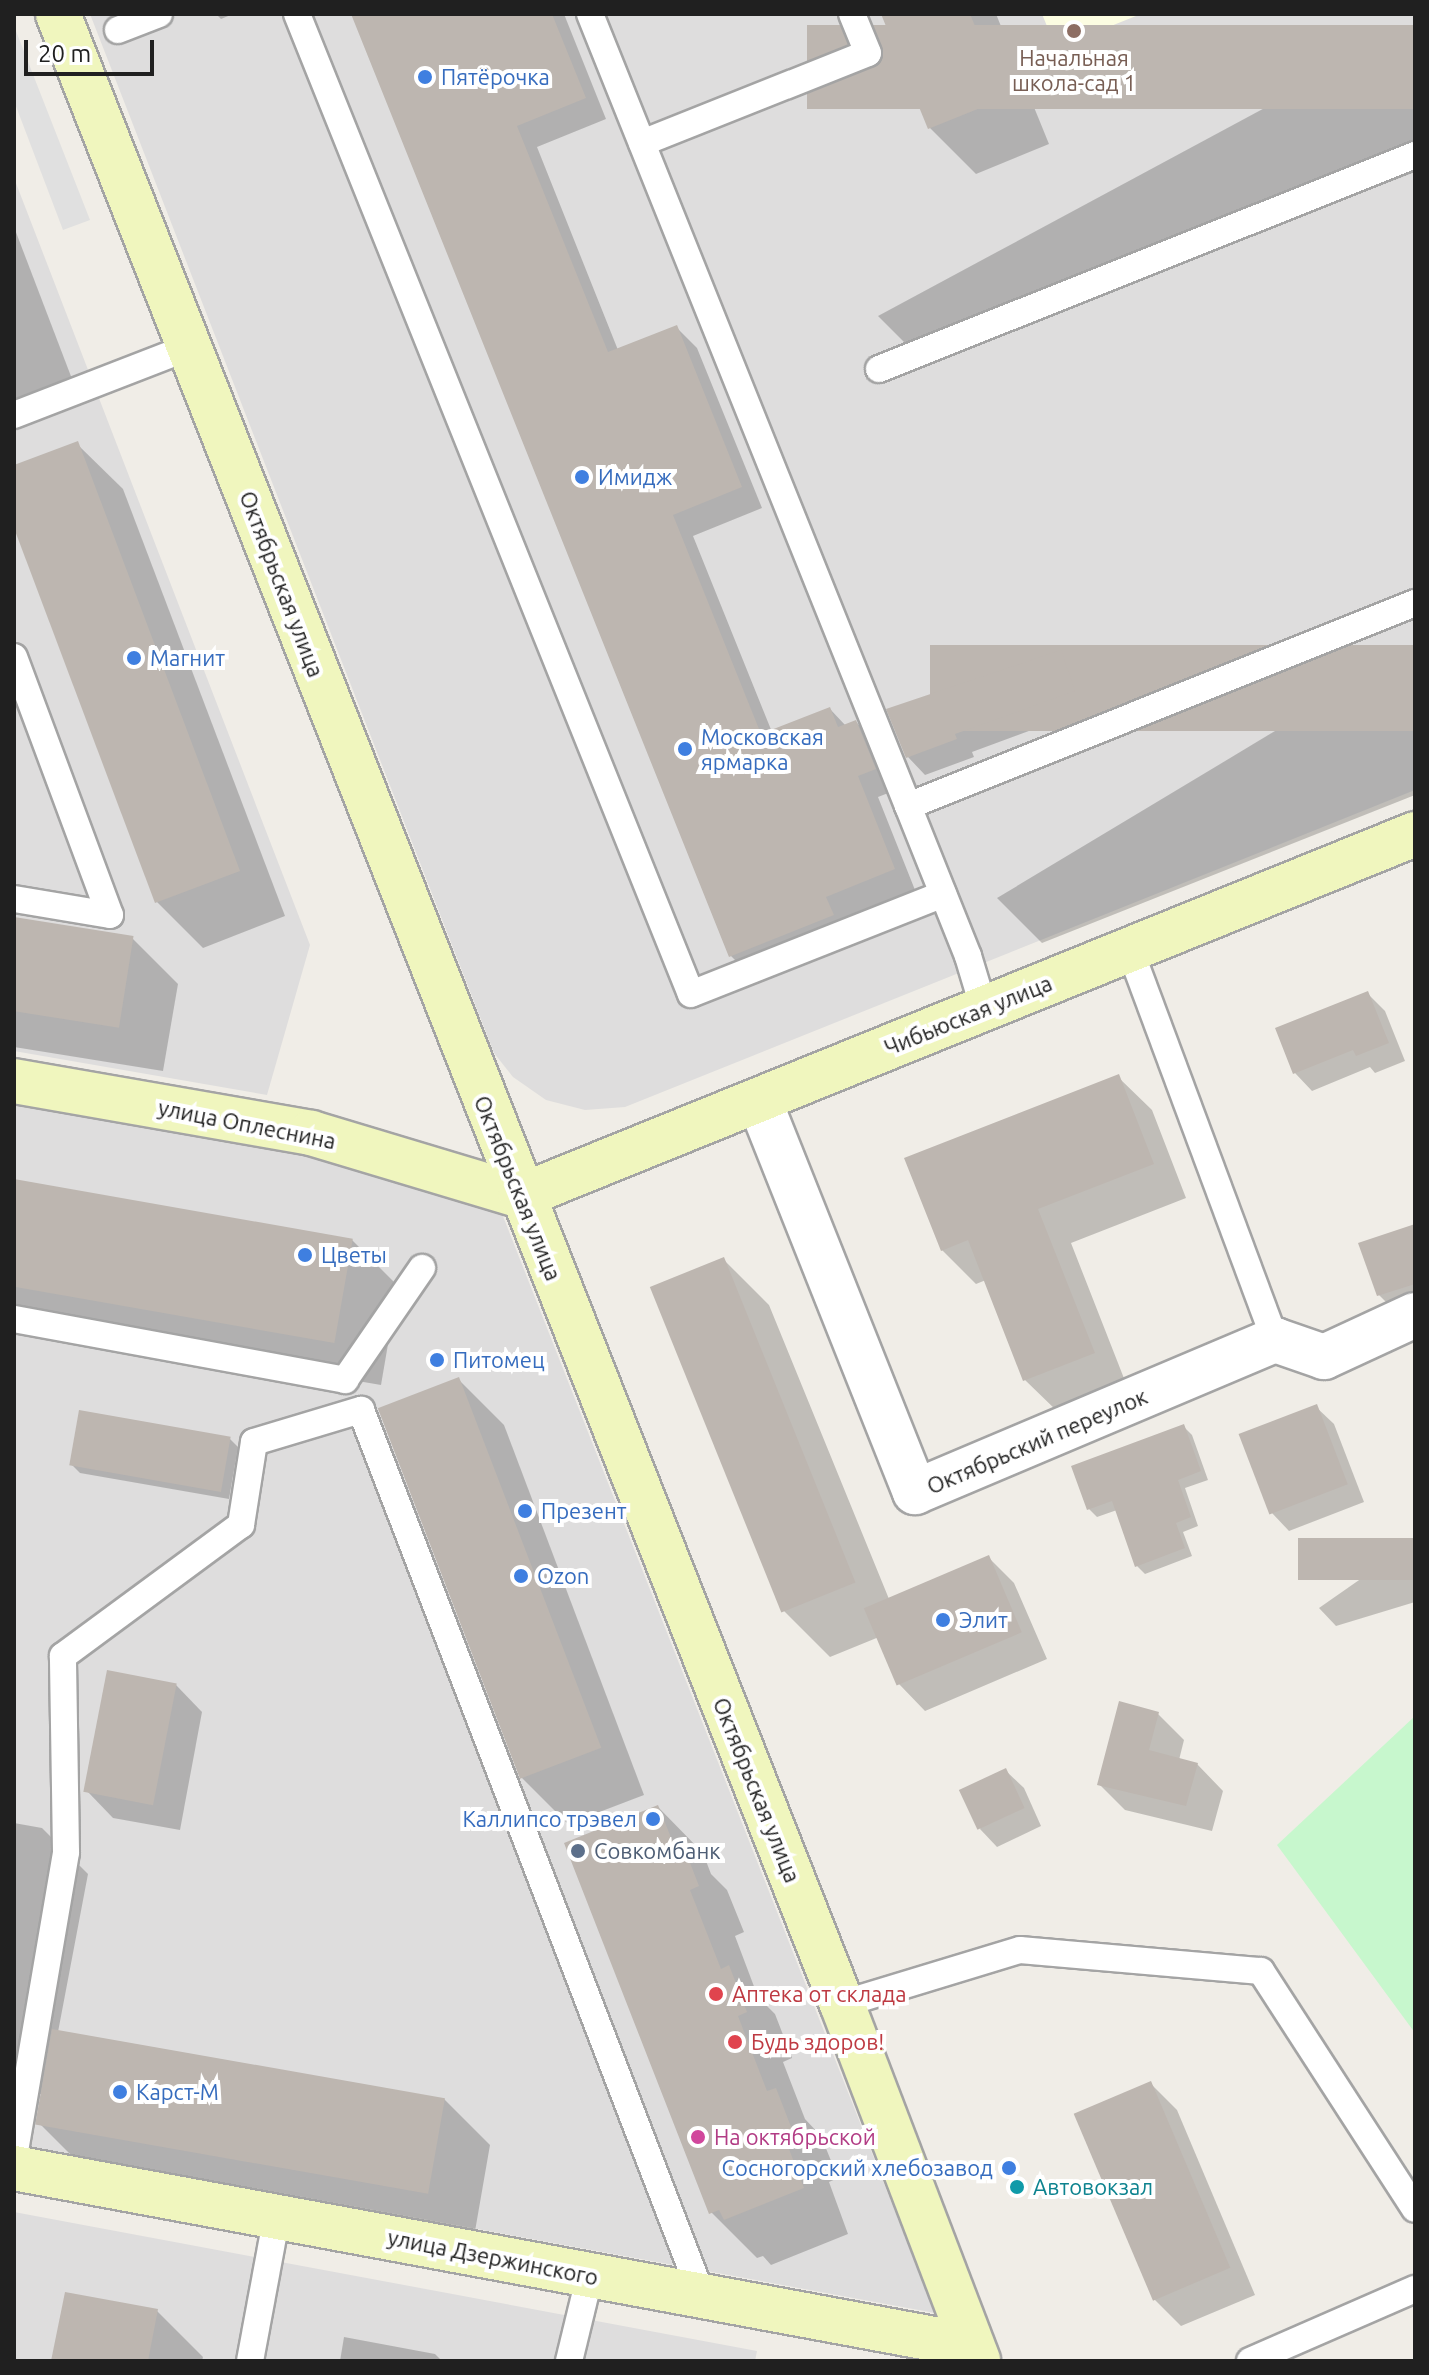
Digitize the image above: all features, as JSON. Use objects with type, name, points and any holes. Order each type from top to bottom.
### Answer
[{"type":"main road","name":"Октябрьская улица","points":[[58,14],[521,1196],[842,2004],[975,2354]]},
{"type":"main road","name":"Чибьюская улица","points":[[521,1196],[1415,834]]},
{"type":"main road","name":"улица Оплеснина","points":[[14,1081],[311,1133],[521,1196]]},
{"type":"main road","name":"улица Дзержинского","points":[[14,2168],[702,2296],[975,2354]]},
{"type":"street","name":"Октябрьский переулок","points":[[759,1100],[915,1492],[1275,1340]]},
{"type":"street","points":[[1275,1340],[1324,1357],[1415,1315]]},
{"type":"lane","points":[[118,30],[159,14]]},
{"type":"lane","points":[[297,14],[691,994],[943,894]]},
{"type":"lane","points":[[590,14],[943,894],[984,1009]]},
{"type":"lane","points":[[642,143],[868,53],[852,14]]},
{"type":"lane","points":[[879,369],[1415,155]]},
{"type":"lane","points":[[14,415],[189,347]]},
{"type":"lane","points":[[908,806],[1415,603]]},
{"type":"lane","points":[[14,657],[110,915],[14,899]]},
{"type":"lane","points":[[1130,950],[1275,1340]]},
{"type":"lane","points":[[14,1319],[345,1380],[422,1268]]},
{"type":"lane","points":[[14,2157],[66,1852],[63,1656],[241,1525],[254,1442],[361,1410],[702,2296]]},
{"type":"lane","points":[[842,2004],[1020,1950],[1261,1971],[1415,2209]]},
{"type":"lane","points":[[250,2361],[277,2216]]},
{"type":"lane","points":[[569,2361],[590,2275]]},
{"type":"lane","points":[[1250,2361],[1415,2289]]},
{"type":"shaded area","points":[[90,14],[1415,14],[1415,790],[625,1107],[585,1110],[546,1100],[513,1077],[494,1053]]},
{"type":"shaded area","name":"Начальная школа-сад 1","points":[[1042,14],[1141,14],[1056,48]]},
{"type":"shaded area","points":[[14,26],[90,220],[63,230],[14,101]]},
{"type":"shaded area","points":[[14,178],[310,945],[267,1095],[14,1051]]},
{"type":"shaded area","points":[[14,1101],[482,1163],[935,2313],[14,2144]]},
{"type":"shaded area","points":[[14,2212],[757,2351],[755,2361],[14,2361]]},
{"type":"green space","points":[[1415,1716],[1415,2033],[1277,1845]]},
{"type":"building","points":[[351,14],[552,14],[586,98],[517,126],[608,352],[677,325],[742,487],[673,515],[761,734],[830,707],[838,727],[856,720],[876,769],[858,776],[895,869],[826,897],[834,915],[729,957]]},
{"type":"building","points":[[881,14],[970,14],[1005,98],[928,129]]},
{"type":"building","points":[[807,25],[1415,25],[1415,109],[807,109]]},
{"type":"building","points":[[78,441],[240,871],[155,903],[14,528],[14,465]]},
{"type":"building","points":[[930,645],[1415,645],[1415,731],[930,731]]},
{"type":"building","points":[[1061,650],[1075,691],[955,734],[957,739],[906,758],[886,709]]},
{"type":"building","points":[[14,917],[134,936],[119,1028],[14,1011]]},
{"type":"building","points":[[1368,991],[1389,1043],[1356,1056],[1353,1050],[1293,1074],[1275,1028]]},
{"type":"building","points":[[1119,1074],[1154,1164],[1038,1209],[1095,1353],[1023,1381],[968,1240],[941,1251],[904,1158]]},
{"type":"building","points":[[14,1179],[353,1239],[334,1343],[14,1287]]},
{"type":"building","points":[[1415,1224],[1415,1284],[1377,1296],[1358,1243]]},
{"type":"building","points":[[724,1257],[855,1582],[781,1612],[650,1287]]},
{"type":"building","points":[[459,1377],[601,1748],[520,1779],[378,1408]]},
{"type":"building","points":[[1317,1404],[1348,1484],[1269,1514],[1239,1434]]},
{"type":"building","points":[[79,1410],[231,1437],[221,1492],[69,1465]]},
{"type":"building","points":[[1184,1424],[1201,1471],[1178,1480],[1191,1517],[1176,1523],[1185,1548],[1135,1567],[1112,1501],[1087,1510],[1071,1466]]},
{"type":"building","points":[[1298,1538],[1415,1538],[1415,1580],[1298,1580]]},
{"type":"building","name":"Элит","points":[[989,1555],[1022,1632],[897,1685],[864,1608]]},
{"type":"building","points":[[107,1670],[177,1684],[153,1805],[83,1792]]},
{"type":"building","points":[[1119,1701],[1159,1712],[1149,1750],[1198,1763],[1186,1806],[1097,1785]]},
{"type":"building","points":[[1006,1768],[1025,1808],[977,1830],[959,1790]]},
{"type":"building","points":[[658,1805],[674,1845],[682,1842],[699,1886],[690,1890],[721,1969],[729,1965],[747,2012],[738,2016],[767,2091],[776,2088],[793,2132],[784,2136],[804,2188],[724,2220],[719,2210],[709,2214],[564,1843]]},
{"type":"building","points":[[52,2029],[445,2098],[428,2194],[35,2125]]},
{"type":"building","points":[[1151,2081],[1230,2268],[1153,2301],[1074,2114]]},
{"type":"building","points":[[65,2292],[158,2309],[148,2361],[51,2361]]},
{"type":"place","name":"Начальная школа-сад 1","points":[[1074,31]]},
{"type":"place","name":"Пятёрочка","points":[[425,77]]},
{"type":"place","name":"Имидж","points":[[582,477]]},
{"type":"place","name":"Магнит","points":[[134,658]]},
{"type":"place","name":"Московская ярмарка","points":[[685,749]]},
{"type":"place","name":"Цветы","points":[[305,1255]]},
{"type":"place","name":"Питомец","points":[[437,1360]]},
{"type":"place","name":"Презент","points":[[525,1511]]},
{"type":"place","name":"Ozon","points":[[521,1576]]},
{"type":"place","name":"Элит","points":[[943,1620]]},
{"type":"place","name":"Каллипсо трэвел","points":[[653,1819]]},
{"type":"place","name":"Совкомбанк","points":[[578,1851]]},
{"type":"place","name":"Аптека от склада","points":[[716,1994]]},
{"type":"place","name":"Будь здоров!","points":[[735,2042]]},
{"type":"place","name":"Карст-М","points":[[120,2092]]},
{"type":"place","name":"На октябрьской","points":[[698,2137]]},
{"type":"place","name":"Сосногорский хлебозавод","points":[[1009,2168]]},
{"type":"place","name":"Автовокзал","points":[[1017,2187]]}]
